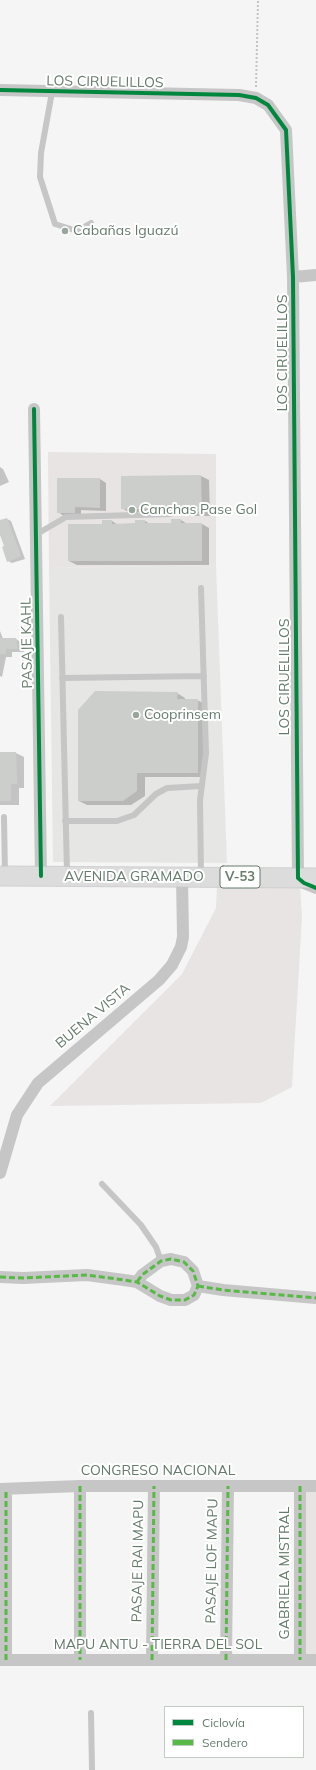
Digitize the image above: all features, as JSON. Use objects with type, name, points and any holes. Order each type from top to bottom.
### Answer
[{"type":"main road","name":"AVENIDA GRAMADO","points":[[2,876],[307,878]]},
{"type":"street","name":"LOS CIRUELILLOS","points":[[0,90],[239,95],[256,98],[268,105],[286,130],[293,277],[307,878]]},
{"type":"street","points":[[293,277],[316,275]]},
{"type":"street","name":"PASAJE KAHL","points":[[34,409],[41,876]]},
{"type":"street","name":"BUENA VISTA","points":[[0,1173],[17,1115],[38,1083],[159,980],[172,965],[181,947],[183,936],[182,877]]},
{"type":"street","points":[[307,878],[304,883],[316,888]]},
{"type":"street","points":[[0,1277],[23,1278],[87,1275],[137,1282],[160,1296],[171,1300],[185,1300],[194,1294],[198,1286],[193,1271],[184,1262],[171,1260],[161,1261],[142,1275],[137,1282]]},
{"type":"street","points":[[198,1286],[316,1298]]},
{"type":"street","points":[[80,1486],[80,1660]]},
{"type":"street","name":"CONGRESO NACIONAL","points":[[3,1489],[80,1486],[316,1486]]},
{"type":"street","name":"PASAJE RAI MAPU","points":[[152,1660],[154,1486]]},
{"type":"street","name":"PASAJE LOF MAPU","points":[[226,1660],[228,1486]]},
{"type":"street","name":"GABRIELA MISTRAL","points":[[300,1486],[300,1660]]},
{"type":"street","points":[[3,1489],[3,1660]]},
{"type":"street","name":"MAPU ANTU - TIERRA DEL SOL","points":[[3,1660],[316,1660]]},
{"type":"lane","points":[[52,92],[41,153],[40,177],[55,224],[77,231],[91,223]]},
{"type":"lane","points":[[37,534],[66,517],[170,514]]},
{"type":"lane","points":[[201,588],[206,753],[200,800],[201,877]]},
{"type":"lane","points":[[61,617],[67,877]]},
{"type":"lane","points":[[62,678],[204,676]]},
{"type":"lane","points":[[65,821],[117,821],[134,815],[156,794],[167,788],[202,786]]},
{"type":"lane","points":[[2,876],[2,838],[4,816]]},
{"type":"lane","points":[[102,1184],[141,1225],[156,1247],[161,1261]]},
{"type":"lane","points":[[91,1713],[92,1770]]},
{"type":"path","points":[[256,98],[258,0]]},
{"type":"shaded area","name":"Canchas Pase Gol","points":[[48,452],[216,454],[216,565],[49,568]]},
{"type":"shaded area","name":"Cooprinsem","points":[[216,565],[227,863],[53,862],[49,568]]},
{"type":"shaded area","points":[[217,884],[300,885],[302,917],[292,1087],[261,1103],[50,1106],[182,974],[216,908]]},
{"type":"shaded area","points":[[306,1491],[316,1491],[316,1655],[305,1655]]},
{"type":"building","points":[[201,475],[202,512],[180,512],[180,509],[121,509],[121,476]]},
{"type":"building","points":[[57,478],[100,478],[100,508],[75,507],[75,513],[57,513]]},
{"type":"building","points":[[7,518],[21,556],[7,562],[0,535],[0,520]]},
{"type":"building","points":[[171,519],[181,519],[181,523],[202,523],[202,561],[68,561],[68,524],[102,524],[102,520],[112,520],[112,524],[135,523],[135,520],[145,520],[145,523],[171,523]]},
{"type":"building","points":[[0,638],[16,638],[18,649],[6,649],[6,654],[0,654]]},
{"type":"building","points":[[95,691],[178,692],[177,699],[198,699],[198,773],[137,773],[137,791],[123,801],[78,801],[78,710]]},
{"type":"building","points":[[0,752],[16,752],[17,784],[11,784],[11,801],[0,801]]},
{"type":"marked path","points":[[0,1277],[23,1278],[87,1275],[137,1282],[160,1296],[171,1300],[185,1300],[194,1295],[198,1286],[193,1271],[184,1262],[171,1259],[161,1261],[142,1275],[137,1282]]},
{"type":"marked path","points":[[198,1286],[223,1290],[316,1298]]},
{"type":"marked path","points":[[80,1486],[80,1660]]},
{"type":"marked path","points":[[152,1660],[154,1486]]},
{"type":"marked path","points":[[226,1660],[228,1486]]},
{"type":"marked path","points":[[300,1486],[300,1660]]},
{"type":"marked path","points":[[6,1489],[6,1660]]},
{"type":"cycle path","points":[[0,90],[239,95],[256,98],[268,105],[286,130],[293,277],[298,878],[304,883],[316,888]]},
{"type":"cycle path","points":[[34,409],[41,876]]},
{"type":"place","name":"Cabañas Iguazú","points":[[65,231]]},
{"type":"place","name":"Canchas Pase Gol","points":[[132,510]]},
{"type":"place","name":"Cooprinsem","points":[[136,715]]}]
